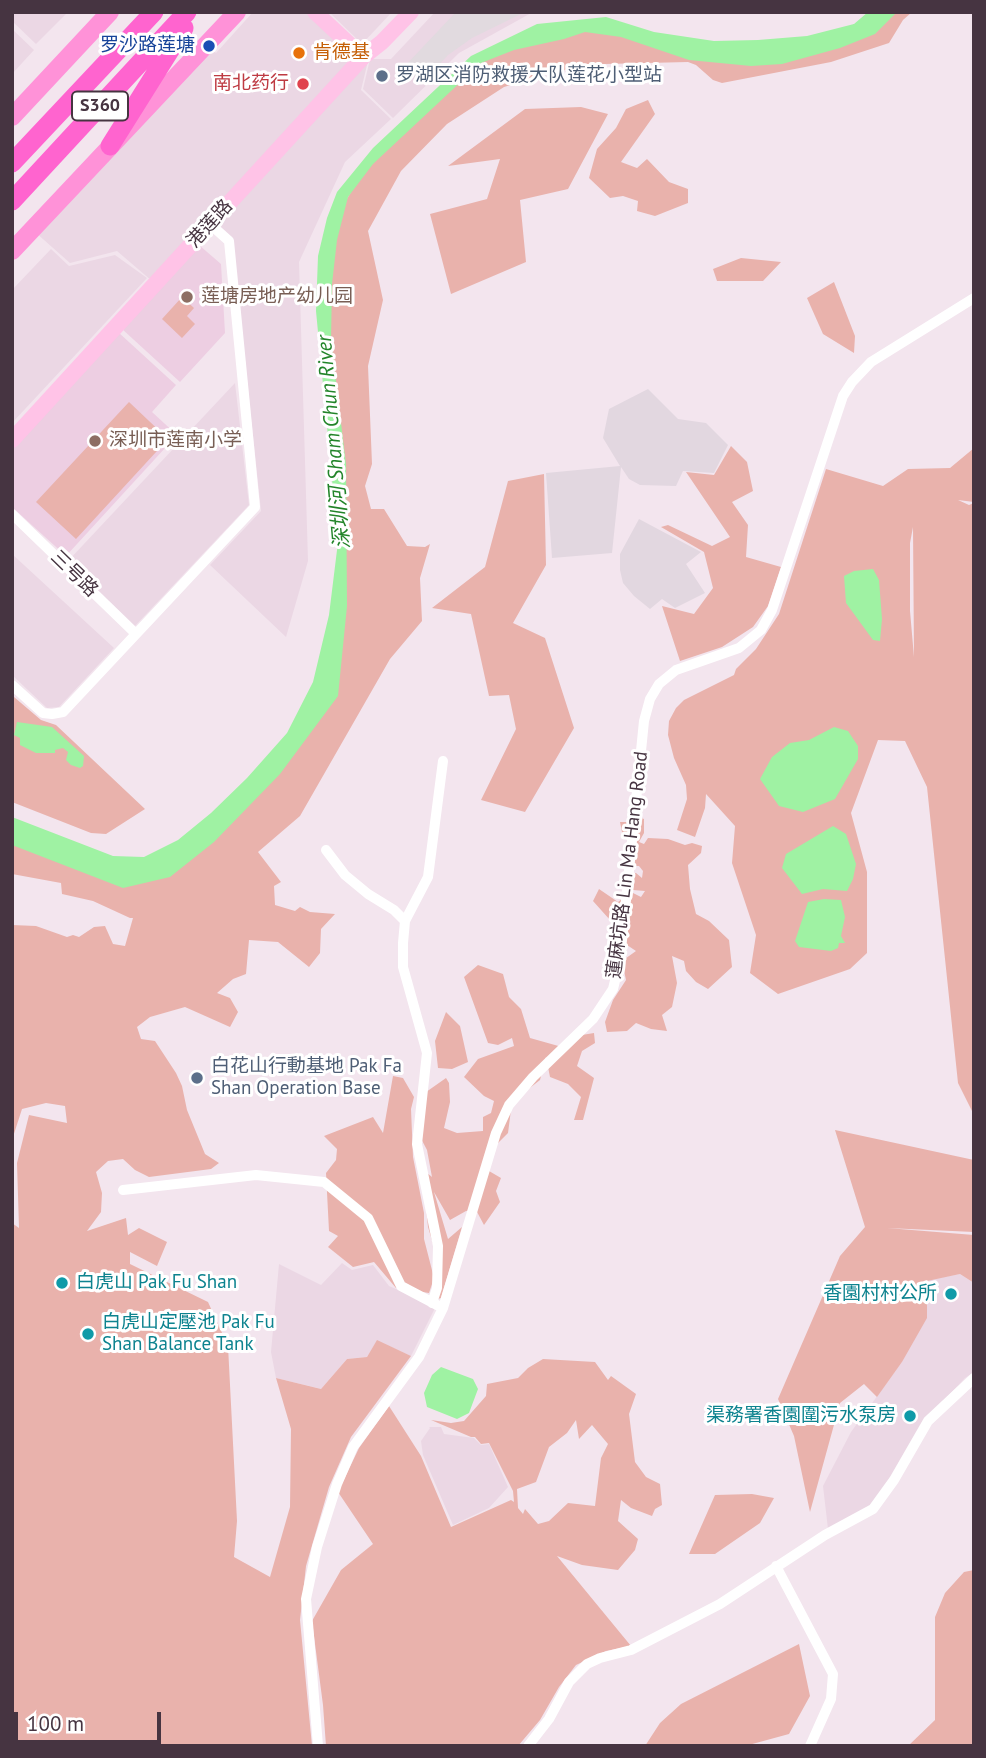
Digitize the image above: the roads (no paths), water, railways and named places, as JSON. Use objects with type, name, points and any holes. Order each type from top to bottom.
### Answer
[{"type":"highway","name":"S360","points":[[12,163],[154,12]]},
{"type":"highway","name":"S360","points":[[12,201],[187,12]]},
{"type":"highway","points":[[110,146],[195,12]]},
{"type":"main road","points":[[12,117],[110,12]]},
{"type":"main road","points":[[12,251],[237,12]]},
{"type":"street","points":[[315,12],[363,57]]},
{"type":"street","points":[[406,16],[416,12]]},
{"type":"street","name":"港莲路","points":[[12,440],[363,57],[382,42],[406,16]]},
{"type":"street","points":[[12,685],[43,713],[62,712],[255,507],[229,241],[210,224]]},
{"type":"street","name":"蓮麻坑路 Lin Ma Hang Road","points":[[318,1746],[306,1611],[307,1592],[317,1547],[337,1484],[353,1447],[419,1357],[504,1115],[524,1086],[598,1013],[615,983],[620,960],[644,721],[653,694],[663,680],[676,670],[739,648],[761,631],[772,610],[844,396],[852,382],[871,362],[974,298]]},
{"type":"street","name":"三号路","points":[[12,514],[136,634]]},
{"type":"street","points":[[438,1305],[438,1246],[417,1144],[427,1053],[403,967],[405,921],[428,877],[443,761]]},
{"type":"street","points":[[326,850],[345,875],[405,921]]},
{"type":"street","points":[[123,1190],[256,1175],[324,1182],[368,1218],[401,1286],[438,1305]]},
{"type":"street","points":[[528,1746],[549,1719],[569,1682],[582,1667],[600,1658],[631,1650],[720,1604],[825,1535],[873,1509],[894,1480],[928,1421],[974,1378]]},
{"type":"street","points":[[776,1566],[833,1674],[831,1699],[810,1746]]},
{"type":"water","name":"深圳河 Sham Chun River","points":[[868,12],[897,12],[875,34],[840,48],[782,64],[751,66],[689,60],[621,37],[585,32],[514,50],[481,63],[373,164],[348,197],[337,240],[332,284],[331,340],[346,464],[347,606],[338,696],[280,774],[214,842],[170,877],[123,888],[12,845],[12,817],[113,856],[144,857],[178,840],[211,813],[287,733],[313,682],[329,615],[338,542],[316,311],[318,256],[327,218],[337,192],[373,148],[471,56],[537,24],[606,17],[654,32],[714,41],[758,40],[807,36],[854,24]]},
{"type":"water","points":[[873,569],[879,580],[882,619],[880,641],[873,640],[846,603],[844,576],[854,571]]},
{"type":"water","points":[[17,722],[52,727],[84,756],[83,766],[80,768],[71,765],[66,760],[68,752],[63,748],[55,750],[55,753],[36,753],[20,745],[20,738],[14,735]]},
{"type":"water","points":[[834,727],[848,731],[858,746],[858,759],[835,799],[803,812],[779,806],[760,779],[772,757],[790,743],[809,740]]},
{"type":"water","points":[[833,826],[846,834],[856,864],[853,879],[847,891],[823,889],[802,894],[782,868],[786,854]]},
{"type":"water","points":[[841,900],[845,917],[841,936],[845,943],[839,943],[838,948],[831,951],[799,947],[795,941],[808,902]]},
{"type":"water","points":[[441,1367],[473,1379],[478,1389],[469,1413],[457,1419],[427,1407],[424,1393],[432,1375]]},
{"type":"place","name":"罗沙路莲塘","points":[[209,46]]},
{"type":"place","name":"肯德基","points":[[299,53]]},
{"type":"place","name":"罗湖区消防救援大队莲花小型站","points":[[382,76]]},
{"type":"place","name":"南北药行","points":[[303,84]]},
{"type":"place","name":"莲塘房地产幼儿园","points":[[187,297]]},
{"type":"place","name":"深圳市莲南小学","points":[[95,441]]},
{"type":"place","name":"白花山行動基地 Pak Fa Shan Operation Base","points":[[197,1078]]},
{"type":"place","name":"白虎山 Pak Fu Shan","points":[[62,1283]]},
{"type":"place","name":"香園村村公所","points":[[951,1294]]},
{"type":"place","name":"白虎山定壓池 Pak Fu Shan Balance Tank","points":[[88,1334]]},
{"type":"place","name":"渠務署香園圍污水泵房","points":[[910,1416]]}]
